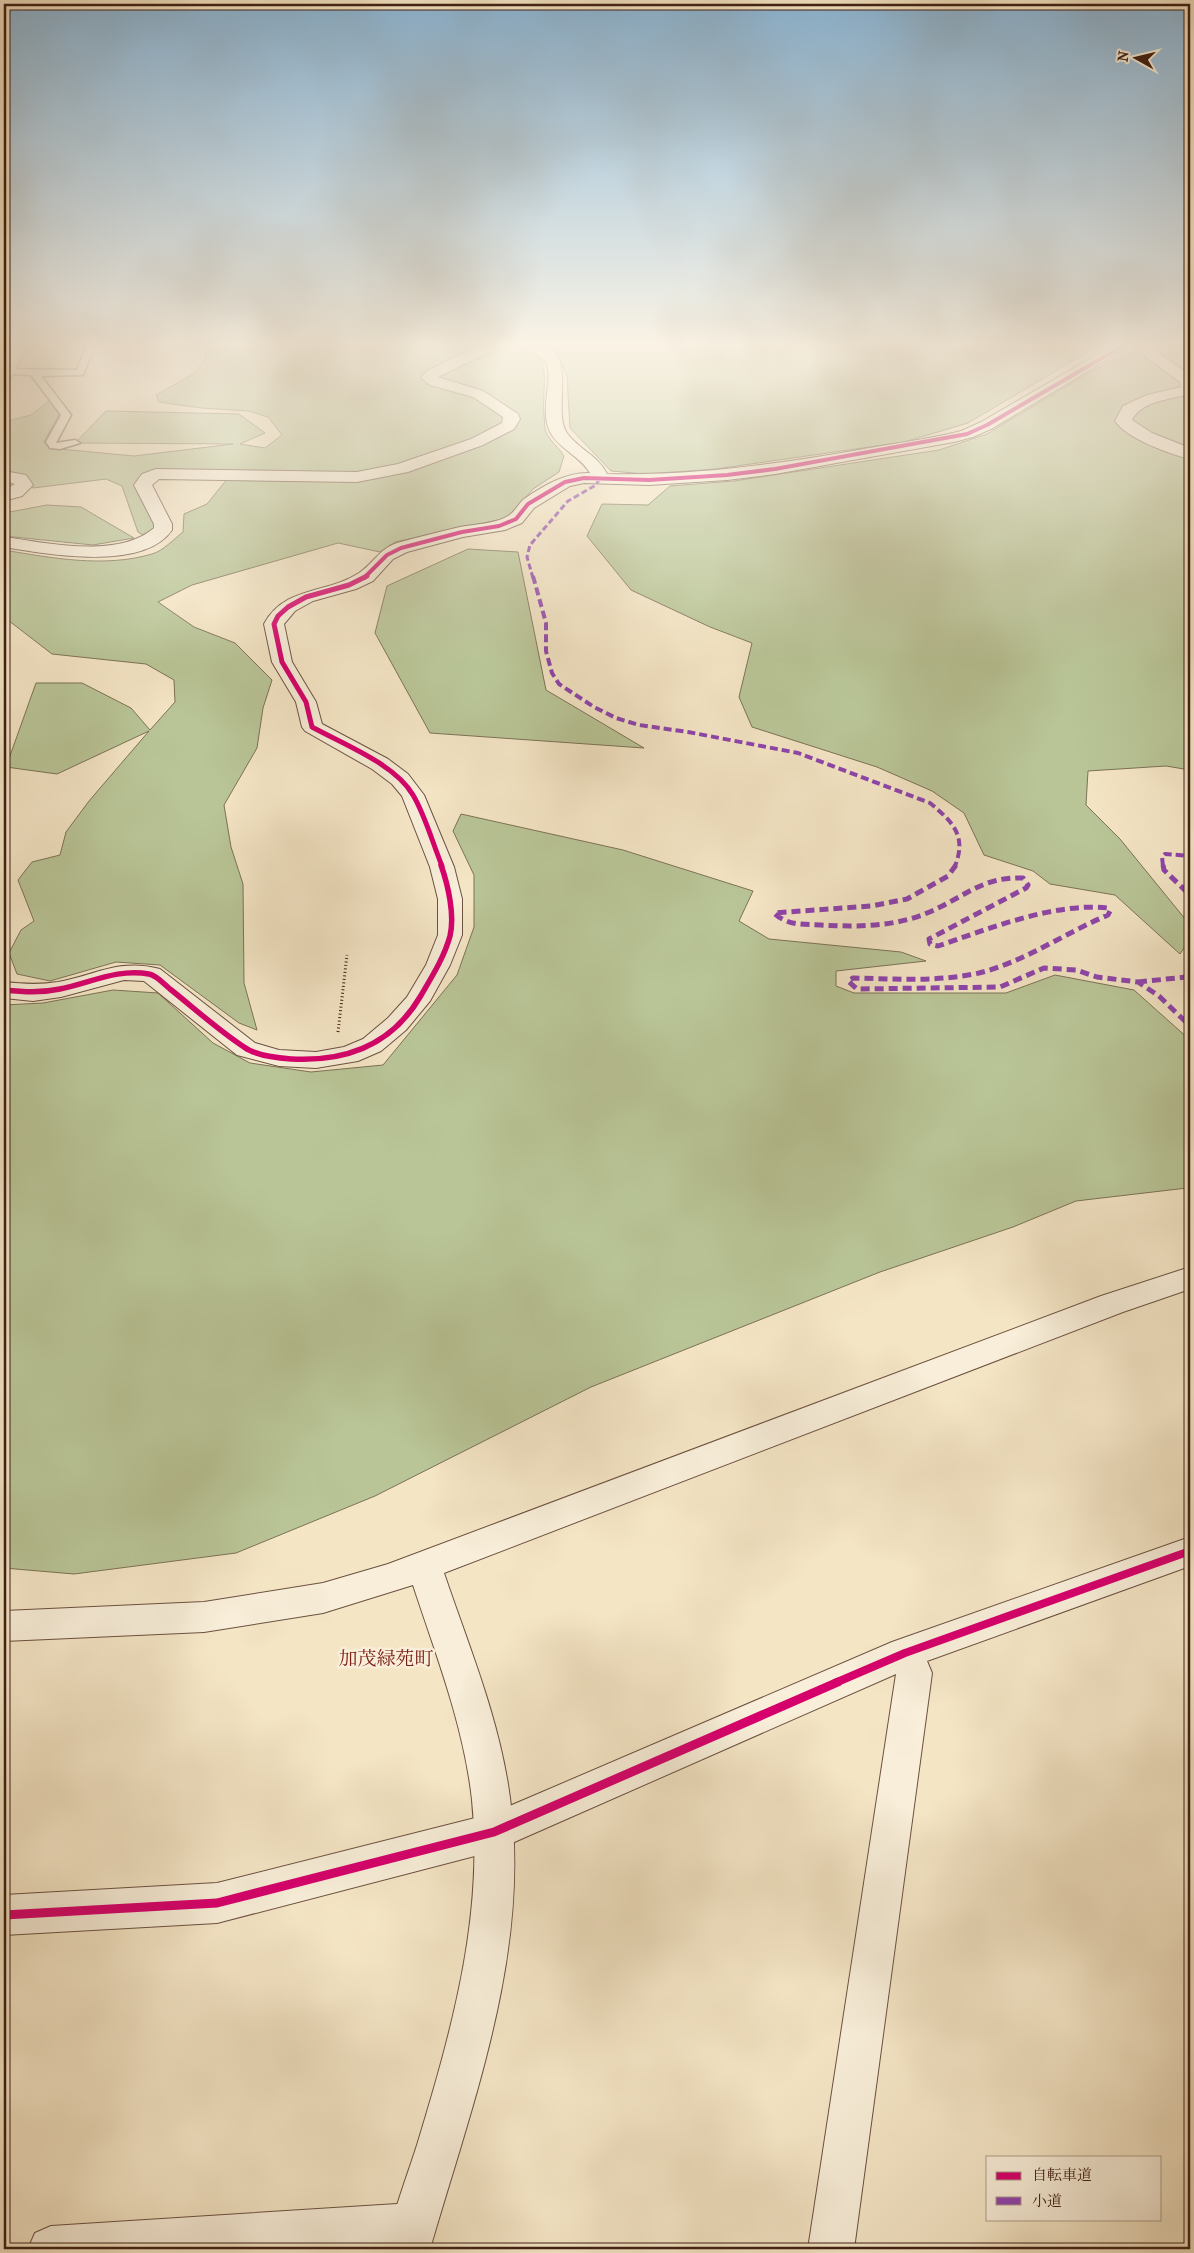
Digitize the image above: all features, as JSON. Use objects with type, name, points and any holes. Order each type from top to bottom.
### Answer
[{"type":"street","points":[[4,542],[102,551],[146,544],[154,540],[163,530],[163,524],[143,485],[148,478],[156,474],[357,477],[402,468],[448,452]]},
{"type":"street","points":[[578,452],[594,467],[600,478]]},
{"type":"street","points":[[4,990],[33,994],[61,989],[123,972],[151,974],[246,1049],[287,1059],[316,1060],[348,1055],[372,1045],[397,1024],[417,1001],[438,965],[450,935],[450,899],[442,867],[413,795],[400,779],[380,764],[312,727],[306,702],[282,662],[274,624],[278,616],[288,607],[306,597],[349,585],[366,577],[387,556],[400,548],[462,532],[499,526],[516,519],[528,504],[565,482],[584,478],[649,480],[727,475],[875,452]]},
{"type":"street","points":[[4,476],[20,479],[24,485],[16,492],[4,496]]},
{"type":"street","points":[[4,1626],[204,1617],[259,1610],[323,1598],[424,1566],[1112,1304],[1190,1278]]},
{"type":"street","points":[[4,1915],[217,1903],[494,1832],[905,1652],[1190,1551]]},
{"type":"street","points":[[51,2249],[410,2238],[468,2044],[488,1952],[494,1882],[494,1832],[491,1801],[478,1732],[424,1566]]},
{"type":"street","points":[[831,2249],[914,1673],[905,1652]]},
{"type":"path","points":[[334,1058],[347,956]]},
{"type":"green space","points":[[4,452],[93,452],[134,456],[166,452],[440,452],[400,466],[358,475],[146,474],[158,523],[154,535],[143,535],[138,532],[122,486],[106,479],[33,488],[28,480],[21,476],[4,475]]},
{"type":"green space","points":[[561,452],[564,456],[559,472],[533,489],[507,518],[395,542],[380,552],[338,543],[192,585],[158,602],[194,627],[235,643],[272,680],[263,708],[257,748],[224,805],[231,847],[243,884],[244,983],[257,1030],[239,1023],[160,965],[116,962],[50,981],[17,974],[9,953],[21,930],[34,921],[18,880],[32,862],[60,855],[66,832],[89,801],[149,731],[57,774],[6,767],[36,683],[82,683],[131,708],[150,730],[175,702],[174,680],[146,664],[52,654],[4,617],[4,550],[78,560],[97,561],[134,558],[152,554],[164,548],[183,532],[184,514],[207,504],[228,478],[357,479],[454,453]]},
{"type":"green space","points":[[593,452],[833,452],[716,469],[645,474],[611,471]]},
{"type":"green space","points":[[925,452],[1190,452],[1190,770],[1166,766],[1088,771],[1086,805],[1120,839],[1190,925],[1190,939],[1180,954],[1115,895],[1050,884],[1033,871],[984,855],[964,813],[932,791],[877,767],[752,727],[739,697],[752,643],[710,627],[631,590],[587,536],[602,504],[648,505],[670,486],[734,481]]},
{"type":"green space","points":[[47,505],[81,507],[134,538],[93,545],[4,536],[4,513]]},
{"type":"green space","points":[[468,549],[518,552],[546,690],[644,748],[430,733],[375,633],[387,586]]},
{"type":"green space","points":[[461,814],[623,850],[753,891],[739,921],[769,939],[901,952],[926,961],[836,971],[836,986],[854,993],[1006,993],[1055,975],[1134,990],[1190,1040],[1190,1182],[1187,1188],[1076,1201],[1013,1227],[880,1272],[591,1387],[375,1496],[236,1553],[74,1574],[4,1568],[4,1005],[43,1003],[113,990],[158,993],[213,1043],[250,1063],[311,1072],[383,1065],[457,975],[474,927],[474,875],[453,831]]},
{"type":"marked path","points":[[600,478],[596,485],[568,501],[530,545],[527,557],[546,623],[546,651],[552,673],[559,684],[594,707],[616,718],[639,725],[688,732],[798,753],[836,766],[930,803],[946,816],[957,830],[960,843],[956,865],[948,876],[907,899],[871,906],[774,913],[784,922],[849,926],[898,922],[928,913],[980,885],[1008,877],[1023,878],[1028,885],[1026,888],[929,939],[930,944],[938,946],[1019,918],[1091,906],[1108,908],[1110,911],[1108,915],[1025,955],[980,972],[963,976],[926,979],[853,978],[848,981],[852,986],[857,989],[1000,987],[1044,968],[1076,970],[1097,977],[1138,982],[1159,996],[1190,1026]]},
{"type":"marked path","points":[[1190,856],[1165,854],[1162,857],[1164,870],[1190,895]]},
{"type":"marked path","points":[[1138,982],[1186,977],[1190,974]]},
{"type":"cycle path","points":[[4,990],[33,993],[61,989],[123,972],[151,974],[246,1049],[279,1058],[316,1060],[349,1055],[372,1045],[397,1024],[417,1001],[438,965],[450,935],[450,899],[442,867],[413,795],[400,779],[380,764],[312,727],[306,702],[282,662],[274,624],[278,616],[288,607],[306,597],[349,585],[366,577],[387,555],[401,548],[462,532],[499,526],[516,519],[528,504],[565,482],[584,478],[649,480],[727,475],[775,469],[872,452]]},
{"type":"cycle path","points":[[4,1915],[217,1903],[494,1832],[905,1653],[1190,1551]]},
{"type":"district","name":"加茂緑苑町","points":[[386,1658]]}]
